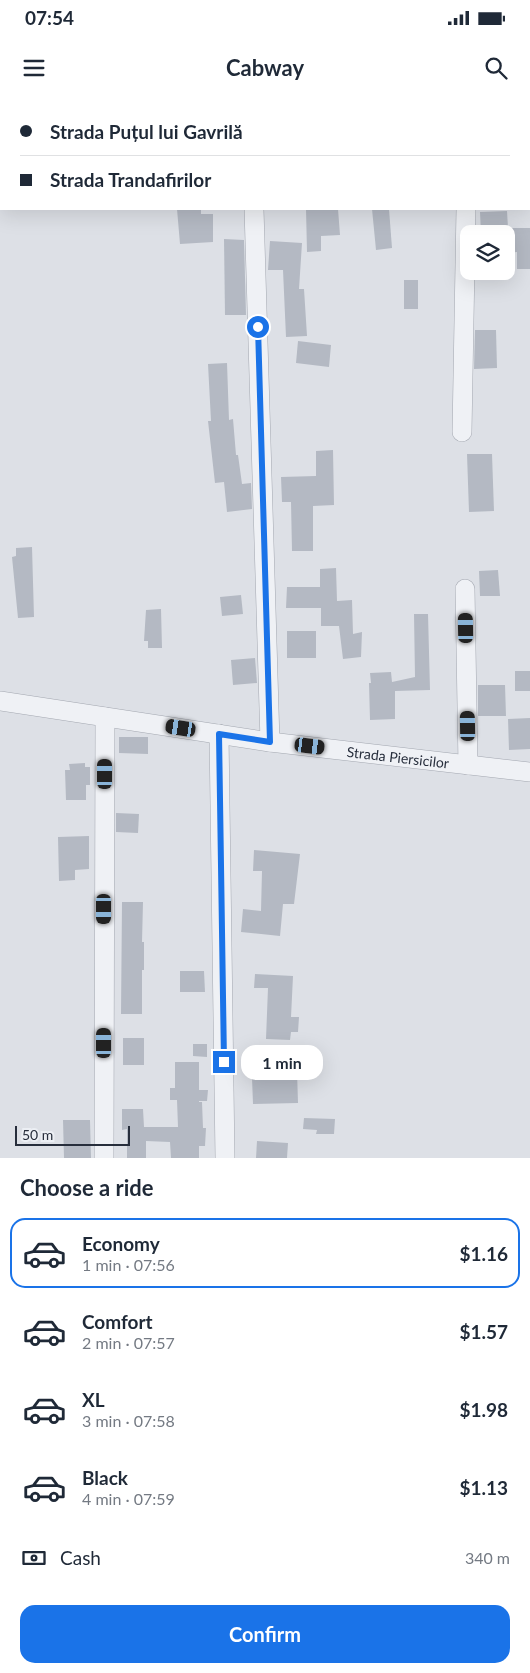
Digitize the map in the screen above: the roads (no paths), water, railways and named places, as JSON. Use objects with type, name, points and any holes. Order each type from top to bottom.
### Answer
[{"type":"street","points":[[254,210],[270,742]]},
{"type":"street","points":[[462,432],[466,210]]},
{"type":"street","points":[[465,589],[468,765]]},
{"type":"street","name":"Strada Piersicilor","points":[[0,701],[270,742],[530,772]]},
{"type":"street","points":[[104,1158],[105,717]]},
{"type":"street","points":[[219,734],[225,1158]]}]
